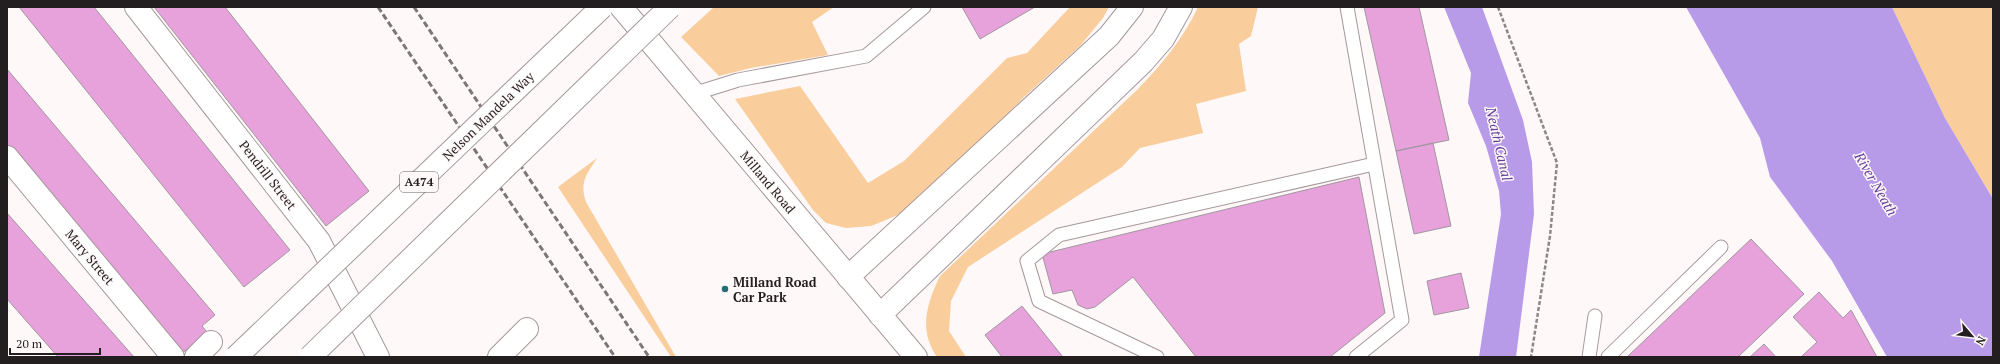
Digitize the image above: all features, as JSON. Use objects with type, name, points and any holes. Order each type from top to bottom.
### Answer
[{"type":"main road","name":"Pendrill Street","points":[[136,7],[319,241],[378,357]]},
{"type":"main road","name":"Nelson Mandela Way","points":[[236,357],[602,7]]},
{"type":"main road","name":"Milland Road","points":[[621,7],[916,357]]},
{"type":"main road","points":[[310,357],[670,7]]},
{"type":"main road","points":[[848,277],[1109,36],[1132,7]]},
{"type":"main road","points":[[880,314],[1143,62],[1163,39],[1181,7]]},
{"type":"main road","name":"Mary Street","points":[[7,157],[173,357]]},
{"type":"main road","points":[[499,357],[527,329]]},
{"type":"lane","points":[[693,94],[738,80],[866,56],[924,7]]},
{"type":"lane","points":[[1347,7],[1402,320],[1356,357]]},
{"type":"lane","points":[[1157,357],[1039,300],[1028,261],[1059,235],[1374,164]]},
{"type":"lane","points":[[1608,357],[1721,247]]},
{"type":"lane","points":[[1589,357],[1595,316]]},
{"type":"path","points":[[1498,7],[1557,163],[1550,236],[1531,357]]},
{"type":"shaded area","points":[[714,7],[834,7],[812,22],[828,55],[751,68],[719,76],[681,37]]},
{"type":"shaded area","points":[[1070,7],[1109,7],[1103,18],[1080,46],[1023,98],[951,172],[919,195],[903,213],[871,226],[846,228],[826,223],[813,210],[735,99],[800,86],[868,183],[904,161],[1007,58],[1027,53]]},
{"type":"shaded area","points":[[1198,7],[1258,7],[1251,36],[1239,44],[1246,91],[1196,104],[1203,133],[1140,148],[1122,167],[968,267],[951,301],[949,331],[966,357],[937,357],[931,347],[928,337],[926,316],[931,296],[940,276],[1138,89],[1171,51],[1186,30]]},
{"type":"shaded area","points":[[1892,7],[1993,7],[1993,199],[1945,118]]},
{"type":"shaded area","points":[[597,158],[585,178],[583,189],[586,202],[676,357],[671,357],[558,187]]},
{"type":"water","name":"Neath Canal","points":[[1444,7],[1482,7],[1523,120],[1532,162],[1534,214],[1516,357],[1479,357],[1501,214],[1499,191],[1486,146],[1468,103],[1471,73]]},
{"type":"water","name":"River Neath","points":[[1686,7],[1892,7],[1945,118],[1993,199],[1993,357],[1887,357],[1832,261],[1770,177],[1760,138]]},
{"type":"building","points":[[19,7],[94,7],[290,250],[244,287]]},
{"type":"building","points":[[154,7],[225,7],[369,191],[326,226]]},
{"type":"building","points":[[962,7],[1035,7],[980,39]]},
{"type":"building","points":[[1364,7],[1419,7],[1449,140],[1396,151]]},
{"type":"building","points":[[7,69],[215,315],[202,326],[207,332],[179,356],[7,153]]},
{"type":"building","points":[[1433,143],[1451,226],[1414,234],[1396,151]]},
{"type":"building","points":[[1359,177],[1385,313],[1330,357],[1196,357],[1133,277],[1095,307],[1087,309],[1078,305],[1072,290],[1053,294],[1042,254]]},
{"type":"building","points":[[7,213],[134,357],[58,357],[7,299]]},
{"type":"building","points":[[1751,239],[1804,294],[1738,357],[1627,357]]},
{"type":"building","points":[[1461,273],[1469,308],[1434,315],[1427,281]]},
{"type":"building","points":[[1819,292],[1843,318],[1851,310],[1877,357],[1801,357],[1817,342],[1793,317]]},
{"type":"building","points":[[1022,306],[1063,357],[1002,357],[985,335]]},
{"type":"building","points":[[1764,344],[1776,357],[1750,357]]},
{"type":"railway","points":[[378,7],[615,357]]},
{"type":"railway","points":[[414,7],[649,357]]},
{"type":"place","name":"Milland Road Car Park","points":[[725,289]]}]
